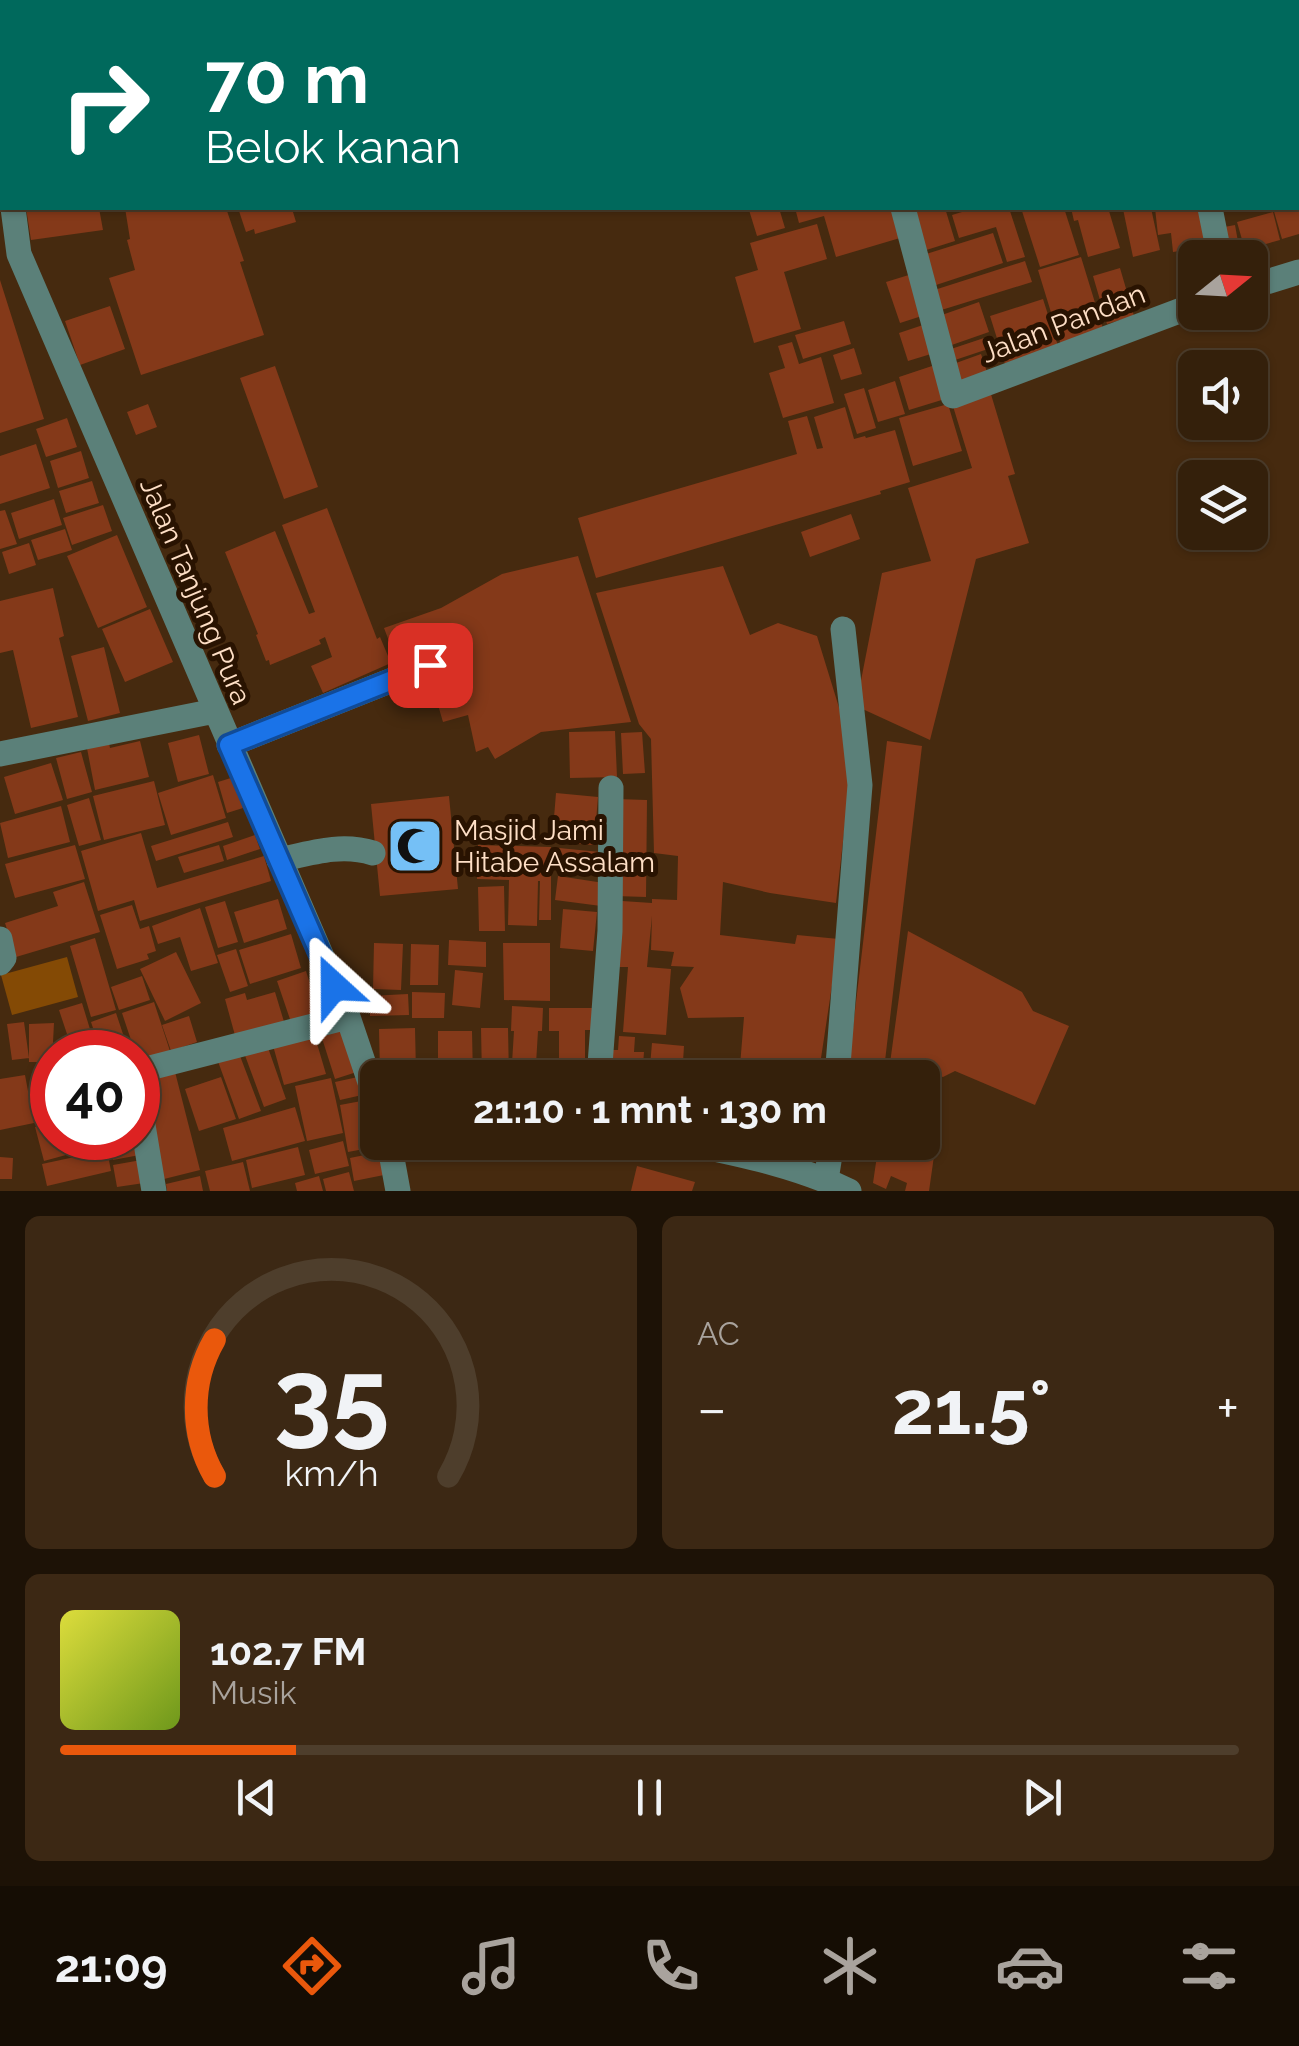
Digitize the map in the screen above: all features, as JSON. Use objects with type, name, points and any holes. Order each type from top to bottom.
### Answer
[{"type":"street","name":"Jalan Tanjung Pura","points":[[13,210],[19,254],[348,1017],[362,1060]]},
{"type":"street","name":"Jalan Pandan","points":[[904,210],[952,396],[1178,312]]},
{"type":"street","points":[[1210,210],[1216,240]]},
{"type":"street","points":[[1268,281],[1299,272]]},
{"type":"street","points":[[838,1060],[860,785],[843,629]]},
{"type":"street","points":[[229,745],[430,665]]},
{"type":"street","points":[[0,754],[214,711]]},
{"type":"street","points":[[600,1060],[610,931],[611,788]]},
{"type":"street","points":[[279,860],[338,848],[373,853]]},
{"type":"street","points":[[0,939],[4,958],[0,963]]},
{"type":"street","points":[[160,1065],[348,1017]]},
{"type":"street","points":[[149,1160],[154,1191]]},
{"type":"street","points":[[392,1160],[398,1191]]},
{"type":"street","points":[[764,1160],[838,1186],[834,1160]]},
{"type":"shaded area","points":[[67,957],[78,997],[12,1015],[1,975]]},
{"type":"building","points":[[26,210],[99,210],[103,230],[31,240]]},
{"type":"building","points":[[125,210],[227,210],[264,335],[141,375],[109,278],[135,270],[127,240],[130,239]]},
{"type":"building","points":[[239,210],[300,210],[293,212],[296,222],[255,234],[254,229],[246,232]]},
{"type":"building","points":[[749,210],[780,210],[785,228],[757,236]]},
{"type":"building","points":[[796,210],[892,210],[900,238],[836,257],[824,216],[799,223]]},
{"type":"building","points":[[907,210],[946,210],[955,241],[920,252]]},
{"type":"building","points":[[968,210],[1010,210],[1025,257],[1007,262],[996,227],[959,238],[952,215]]},
{"type":"building","points":[[1022,210],[1065,210],[1079,255],[1040,267]]},
{"type":"building","points":[[1071,210],[1111,210],[1120,248],[1088,257],[1078,220],[1074,221]]},
{"type":"building","points":[[1123,210],[1151,210],[1160,250],[1133,257]]},
{"type":"building","points":[[1155,210],[1203,210],[1206,240],[1178,240],[1178,251],[1173,252],[1171,233],[1158,235]]},
{"type":"building","points":[[1274,210],[1299,210],[1299,234],[1282,239]]},
{"type":"building","points":[[1273,212],[1280,240],[1268,243],[1268,240],[1242,240],[1237,222]]},
{"type":"building","points":[[817,224],[827,259],[784,272],[801,329],[754,343],[735,277],[758,270],[750,243]]},
{"type":"building","points":[[1235,225],[1238,240],[1221,240],[1219,228]]},
{"type":"building","points":[[993,233],[1003,263],[933,286],[923,255]]},
{"type":"building","points":[[1081,257],[1104,332],[1061,345],[1038,270]]},
{"type":"building","points":[[1025,261],[1032,282],[935,312],[928,292]]},
{"type":"building","points":[[1120,268],[1134,316],[1107,324],[1093,276]]},
{"type":"building","points":[[912,274],[925,315],[900,323],[886,282]]},
{"type":"building","points":[[0,280],[44,419],[0,433]]},
{"type":"building","points":[[1043,299],[1058,346],[1005,364],[990,316]]},
{"type":"building","points":[[979,302],[989,332],[946,347],[936,317]]},
{"type":"building","points":[[110,306],[125,349],[80,365],[65,321]]},
{"type":"building","points":[[844,321],[851,344],[803,359],[795,335]]},
{"type":"building","points":[[923,325],[931,354],[908,361],[899,333]]},
{"type":"building","points":[[984,338],[988,349],[949,362],[945,351]]},
{"type":"building","points":[[792,342],[799,364],[821,357],[834,403],[783,418],[769,373],[785,368],[778,346]]},
{"type":"building","points":[[854,348],[862,374],[841,380],[833,355]]},
{"type":"building","points":[[981,354],[988,375],[962,383],[956,363]]},
{"type":"building","points":[[935,365],[945,399],[909,410],[899,377]]},
{"type":"building","points":[[275,366],[318,487],[284,499],[240,378]]},
{"type":"building","points":[[895,381],[905,414],[878,422],[868,390]]},
{"type":"building","points":[[864,388],[876,428],[857,434],[844,394]]},
{"type":"building","points":[[990,391],[1015,474],[1008,476],[1029,543],[976,559],[930,740],[856,706],[882,573],[931,561],[908,488],[972,468],[952,403]]},
{"type":"building","points":[[148,404],[157,427],[136,435],[127,412]]},
{"type":"building","points":[[948,404],[962,451],[913,466],[899,418]]},
{"type":"building","points":[[845,407],[854,439],[895,430],[910,482],[596,578],[578,518],[797,454],[788,421],[807,416],[817,449],[823,448],[814,417]]},
{"type":"building","points":[[67,418],[77,447],[46,457],[36,429]]},
{"type":"building","points":[[36,444],[50,488],[0,504],[0,456]]},
{"type":"building","points":[[81,451],[89,478],[58,488],[50,461]]},
{"type":"building","points":[[92,481],[99,503],[66,513],[59,491]]},
{"type":"building","points":[[54,499],[62,525],[19,539],[11,513]]},
{"type":"building","points":[[103,505],[112,531],[72,545],[63,518]]},
{"type":"building","points":[[327,508],[377,639],[380,637],[391,663],[323,693],[311,666],[332,657],[325,637],[319,640],[321,644],[270,665],[225,552],[275,531],[309,614],[315,612],[282,525]]},
{"type":"building","points":[[5,510],[17,544],[0,549],[0,511]]},
{"type":"building","points":[[851,514],[860,539],[810,557],[801,532]]},
{"type":"building","points":[[65,529],[72,550],[38,560],[31,540]]},
{"type":"building","points":[[117,535],[147,607],[98,628],[67,556]]},
{"type":"building","points":[[29,543],[36,565],[9,574],[2,552]]},
{"type":"building","points":[[578,556],[631,722],[541,732],[495,759],[488,747],[476,752],[468,715],[443,722],[433,688],[456,679],[445,642],[395,657],[384,628],[441,608],[502,574]]},
{"type":"building","points":[[723,566],[750,635],[778,623],[817,636],[853,753],[836,903],[723,882],[720,935],[795,944],[797,935],[839,939],[821,1060],[740,1060],[744,1017],[688,1018],[680,988],[694,967],[671,966],[674,952],[651,950],[652,916],[647,967],[671,969],[666,1035],[623,1032],[628,967],[617,967],[622,901],[677,900],[678,856],[654,853],[651,739],[639,724],[596,593]]},
{"type":"building","points":[[53,588],[64,636],[59,638],[78,717],[31,728],[13,650],[0,653],[0,601]]},
{"type":"building","points":[[150,609],[173,662],[125,682],[102,629]]},
{"type":"building","points":[[104,647],[120,713],[88,721],[71,656]]},
{"type":"building","points":[[615,731],[617,777],[570,778],[569,732]]},
{"type":"building","points":[[642,732],[645,773],[623,774],[621,733]]},
{"type":"building","points":[[199,735],[209,774],[178,782],[168,743]]},
{"type":"building","points":[[108,738],[110,748],[140,741],[149,777],[95,790],[86,743]]},
{"type":"building","points":[[887,741],[922,746],[885,1060],[849,1060]]},
{"type":"building","points":[[81,752],[92,792],[67,799],[56,758]]},
{"type":"building","points":[[51,763],[63,800],[15,814],[4,777]]},
{"type":"building","points":[[213,775],[226,818],[171,835],[158,793]]},
{"type":"building","points":[[234,777],[243,808],[227,813],[218,782]]},
{"type":"building","points":[[154,781],[165,825],[104,840],[93,796]]},
{"type":"building","points":[[556,793],[598,797],[594,845],[552,842]]},
{"type":"building","name":"Masjid Jami Hitabe Assalam","points":[[449,796],[458,889],[380,896],[371,804]]},
{"type":"building","points":[[89,798],[101,840],[79,846],[67,805]]},
{"type":"building","points":[[616,799],[647,800],[646,897],[615,896]]},
{"type":"building","points":[[61,806],[70,842],[8,858],[0,823]]},
{"type":"building","points":[[228,822],[233,837],[156,861],[151,846]]},
{"type":"building","points":[[141,833],[157,888],[264,856],[271,881],[140,921],[134,900],[98,911],[81,851]]},
{"type":"building","points":[[255,835],[260,849],[227,860],[223,846]]},
{"type":"building","points":[[75,845],[85,879],[15,898],[5,864]]},
{"type":"building","points":[[219,845],[224,861],[184,873],[178,857]]},
{"type":"building","points":[[478,845],[551,847],[551,920],[539,920],[538,881],[537,926],[508,925],[509,880],[477,879]]},
{"type":"building","points":[[559,848],[600,852],[598,874],[557,871]]},
{"type":"building","points":[[558,876],[604,883],[601,906],[555,900]]},
{"type":"building","points":[[84,882],[100,932],[16,957],[5,923],[58,906],[53,892]]},
{"type":"building","points":[[504,886],[505,931],[479,931],[478,887]]},
{"type":"building","points":[[278,899],[287,929],[244,943],[234,912]]},
{"type":"building","points":[[225,901],[238,942],[218,948],[205,907]]},
{"type":"building","points":[[132,905],[140,929],[149,926],[156,951],[147,954],[149,959],[117,969],[100,915]]},
{"type":"building","points":[[200,908],[218,963],[191,971],[180,937],[158,944],[152,926]]},
{"type":"building","points":[[563,909],[597,912],[593,951],[560,948]]},
{"type":"building","points":[[908,931],[1022,992],[1033,1011],[1069,1026],[1035,1105],[955,1071],[940,1076],[940,1060],[890,1060]]},
{"type":"building","points":[[291,934],[301,968],[250,984],[239,950]]},
{"type":"building","points":[[95,938],[116,1010],[91,1017],[70,946]]},
{"type":"building","points":[[449,940],[486,942],[486,967],[448,965]]},
{"type":"building","points":[[374,943],[403,944],[401,990],[373,989]]},
{"type":"building","points":[[503,943],[550,943],[550,1001],[504,1000]]},
{"type":"building","points":[[411,944],[439,945],[438,985],[410,985]]},
{"type":"building","points":[[236,949],[248,986],[230,992],[217,955]]},
{"type":"building","points":[[176,952],[201,1003],[165,1021],[140,969]]},
{"type":"building","points":[[455,970],[483,973],[480,1008],[452,1005]]},
{"type":"building","points":[[306,971],[321,1019],[293,1028],[277,981]]},
{"type":"building","points":[[142,976],[150,1000],[119,1010],[111,987]]},
{"type":"building","points":[[275,992],[285,1025],[236,1039],[225,999],[245,993],[247,1000]]},
{"type":"building","points":[[412,992],[445,993],[444,1018],[412,1018]]},
{"type":"building","points":[[408,994],[409,1015],[370,1016],[369,996]]},
{"type":"building","points":[[154,1002],[170,1051],[160,1054],[160,1030],[128,1030],[122,1013]]},
{"type":"building","points":[[82,1003],[90,1030],[66,1030],[59,1010]]},
{"type":"building","points":[[512,1006],[543,1008],[536,1060],[512,1060]]},
{"type":"building","points":[[549,1008],[592,1008],[592,1030],[585,1030],[585,1060],[559,1060],[559,1031],[549,1031]]},
{"type":"building","points":[[116,1013],[122,1030],[94,1030],[91,1022]]},
{"type":"building","points":[[189,1016],[197,1042],[171,1051],[162,1025]]},
{"type":"building","points":[[24,1022],[29,1058],[12,1060],[7,1024]]},
{"type":"building","points":[[54,1023],[54,1030],[30,1030],[30,1062],[29,1062],[29,1024]]},
{"type":"building","points":[[348,1023],[360,1071],[335,1079],[320,1032]]},
{"type":"building","points":[[415,1028],[416,1060],[380,1060],[379,1029]]},
{"type":"building","points":[[481,1028],[508,1028],[509,1060],[482,1060]]},
{"type":"building","points":[[313,1030],[326,1074],[284,1085],[272,1042]]},
{"type":"building","points":[[438,1031],[472,1031],[473,1060],[438,1060]]},
{"type":"building","points":[[619,1036],[635,1037],[634,1052],[644,1052],[643,1060],[612,1060],[612,1050],[618,1050]]},
{"type":"building","points":[[266,1042],[286,1099],[264,1107],[243,1050]]},
{"type":"building","points":[[652,1043],[684,1046],[683,1060],[651,1060]]},
{"type":"building","points":[[237,1048],[261,1111],[239,1119],[216,1056]]},
{"type":"building","points":[[173,1064],[200,1170],[164,1179],[159,1160],[160,1068]]},
{"type":"building","points":[[25,1075],[30,1124],[0,1130],[0,1079]]},
{"type":"building","points":[[221,1077],[236,1119],[199,1131],[185,1089]]},
{"type":"building","points":[[360,1077],[360,1095],[340,1100],[335,1082]]},
{"type":"building","points":[[331,1078],[343,1133],[307,1141],[295,1086]]},
{"type":"building","points":[[360,1101],[360,1150],[348,1152],[340,1105]]},
{"type":"building","points":[[295,1107],[305,1141],[232,1161],[223,1128]]},
{"type":"building","points":[[343,1141],[349,1166],[315,1174],[309,1150]]},
{"type":"building","points":[[298,1147],[305,1175],[252,1188],[246,1160]]},
{"type":"building","points":[[0,1157],[13,1158],[12,1179],[0,1179]]},
{"type":"building","points":[[350,1158],[386,1160],[389,1174],[354,1181]]},
{"type":"building","points":[[109,1160],[111,1171],[47,1186],[42,1164]]},
{"type":"building","points":[[147,1160],[151,1182],[117,1187],[113,1165]]},
{"type":"building","points":[[876,1160],[933,1160],[929,1191],[905,1191],[907,1183],[891,1176],[886,1189],[873,1183]]},
{"type":"building","points":[[243,1162],[250,1191],[210,1191],[205,1171]]},
{"type":"building","points":[[637,1166],[695,1182],[692,1191],[631,1191]]},
{"type":"building","points":[[349,1172],[354,1191],[326,1191],[323,1179]]},
{"type":"building","points":[[200,1176],[203,1191],[167,1191],[166,1184]]},
{"type":"building","points":[[319,1176],[323,1191],[297,1191],[295,1183]]},
{"type":"place","name":"Masjid Jami Hitabe Assalam","points":[[415,846]]},
{"type":"route","points":[[334,986],[229,745],[430,665]]}]
